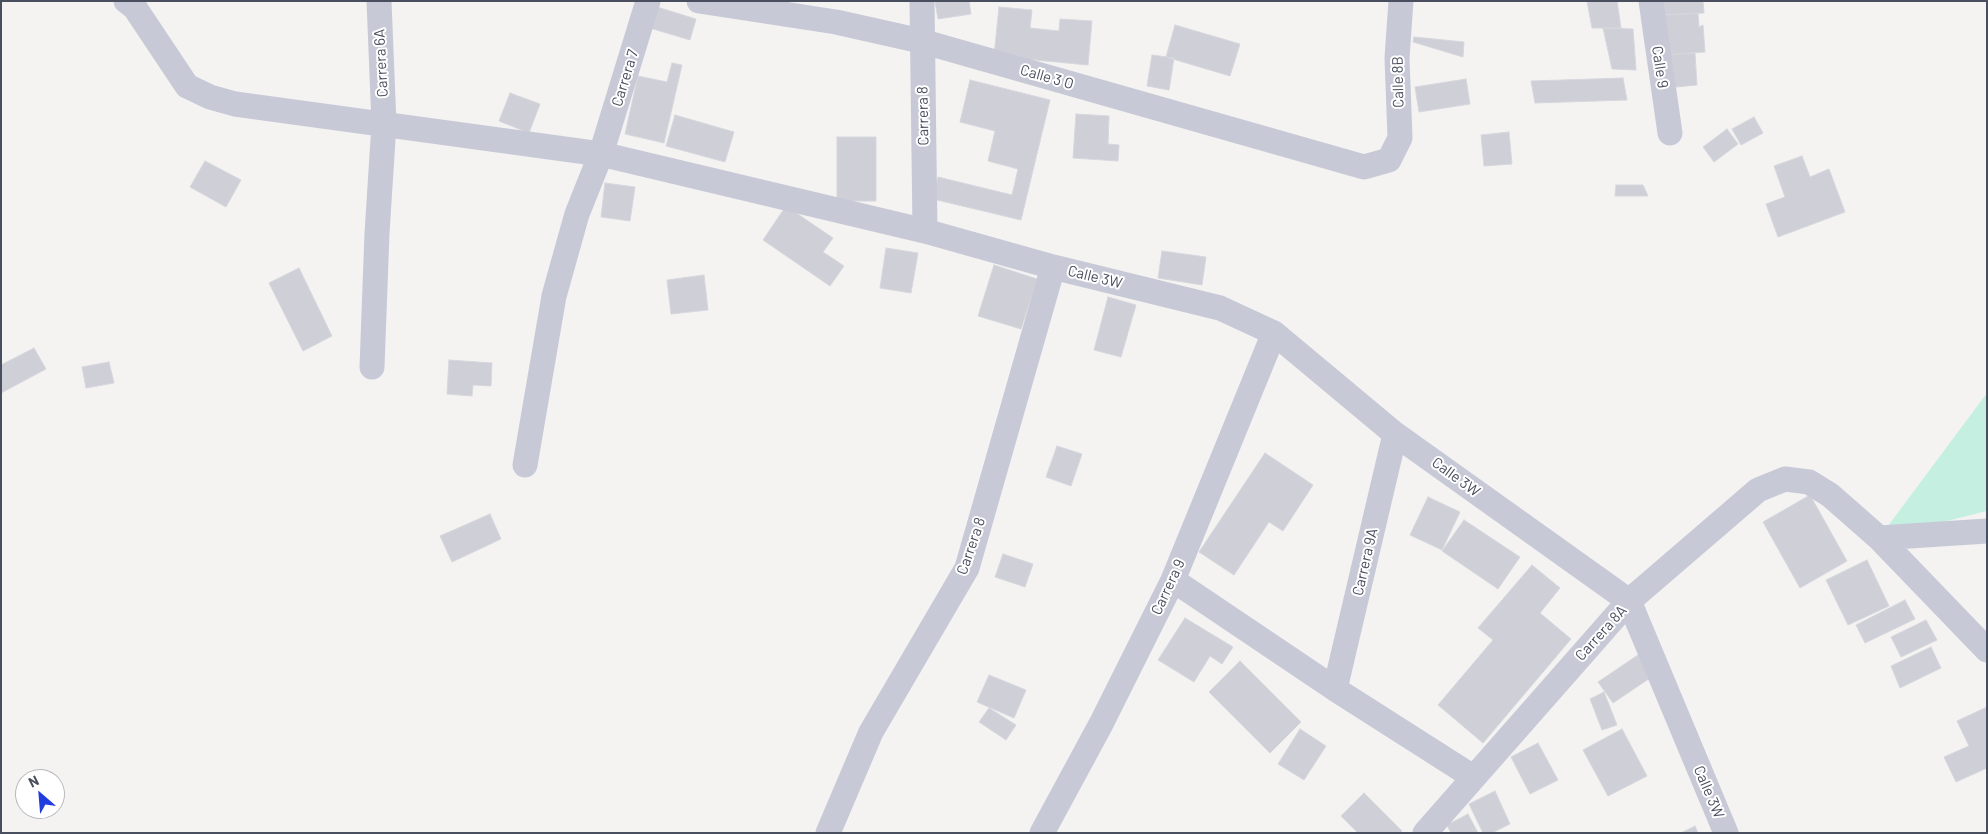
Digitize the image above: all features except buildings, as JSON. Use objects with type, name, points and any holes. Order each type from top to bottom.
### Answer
[{"type":"street","name":"Calle 3W","points":[[126,1],[135,8],[187,86],[210,97],[235,104],[601,154],[925,231],[1052,267],[1220,308],[1274,333],[1396,434],[1629,601],[1726,833]]},
{"type":"street","name":"Carrera 6A","points":[[372,367],[377,233],[384,124],[379,1]]},
{"type":"street","name":"Carrera 7","points":[[525,465],[554,296],[577,214],[601,154],[648,1]]},
{"type":"street","name":"Calle 3 O","points":[[699,1],[831,12],[921,41],[1364,167],[1389,160]]},
{"type":"street","name":"Carrera 8","points":[[922,1],[921,41],[925,231]]},
{"type":"street","name":"Calle 8B","points":[[1389,160],[1400,138],[1397,58],[1401,1]]},
{"type":"street","name":"Calle 9","points":[[1651,1],[1670,133]]},
{"type":"street","name":"Carrera 8","points":[[828,833],[870,732],[967,568],[1052,267]]},
{"type":"street","name":"Carrera 9","points":[[1042,833],[1101,724],[1173,580],[1274,333]]},
{"type":"street","name":"Carrera 9A","points":[[1335,689],[1396,434]]},
{"type":"street","name":"Carrera 8A","points":[[1425,833],[1629,601],[1758,490],[1785,479],[1809,482],[1830,496],[1879,538]]},
{"type":"street","points":[[1879,538],[1987,531]]},
{"type":"street","points":[[1879,538],[1987,650]]},
{"type":"street","points":[[1173,580],[1335,689],[1473,778]]},
{"type":"green space","points":[[1987,393],[1987,511],[1879,538]]}]
